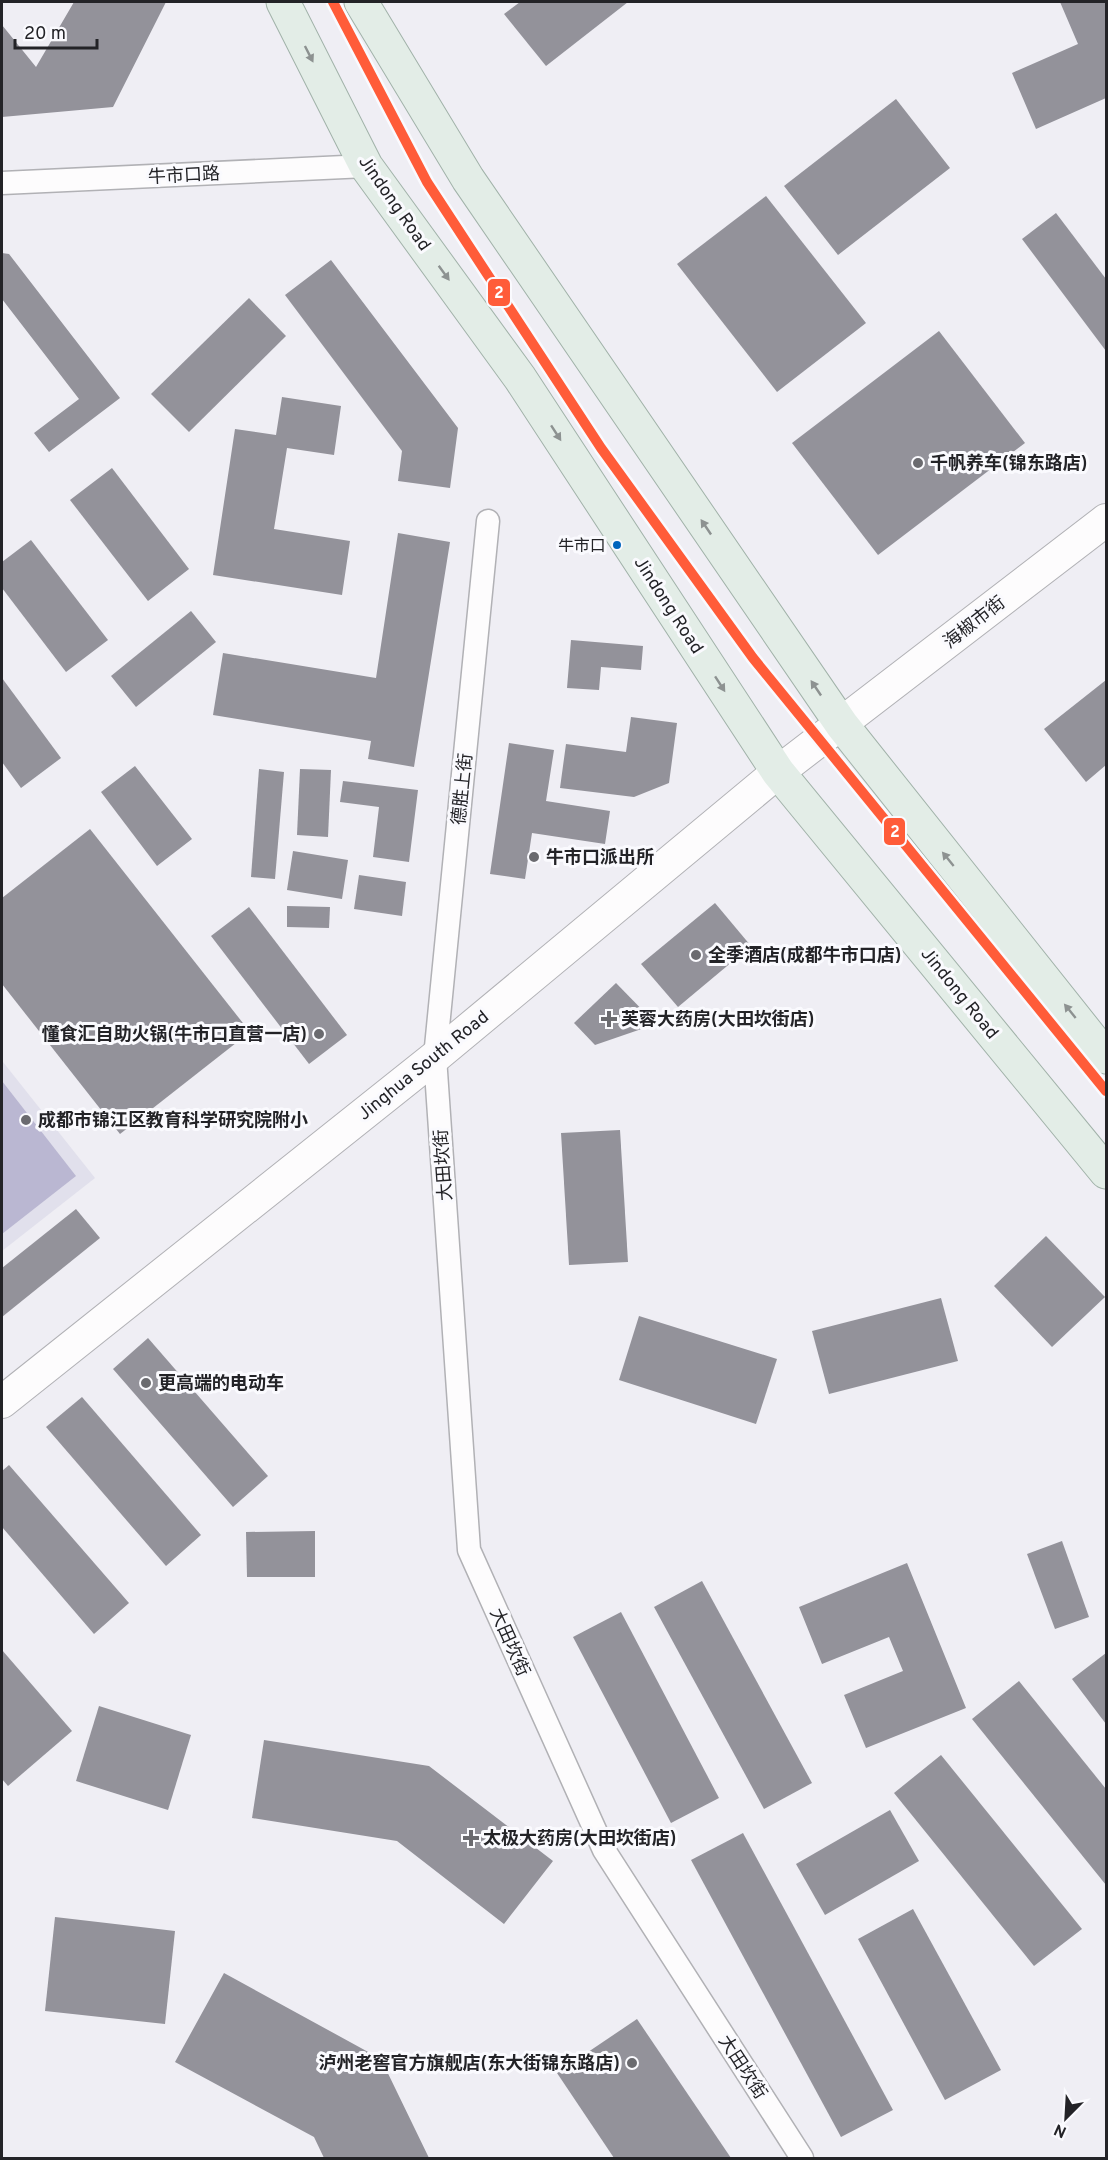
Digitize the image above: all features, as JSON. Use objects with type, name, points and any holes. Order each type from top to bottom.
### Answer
[{"type":"main road","name":"Jindong Road","points":[[283,2],[366,166],[520,378],[778,772],[1107,1172]]},
{"type":"main road","points":[[361,2],[468,179],[842,725],[1107,1057]]},
{"type":"street","name":"牛市口路","points":[[2,183],[366,166]]},
{"type":"street","name":"海椒市街","points":[[842,725],[1107,520]]},
{"type":"street","name":"德胜上街","points":[[435,1057],[488,521]]},
{"type":"street","name":"Jinghua South Road","points":[[2,1402],[435,1057],[778,772],[842,725]]},
{"type":"street","name":"大田坎街","points":[[435,1057],[469,1550],[604,1850],[802,2158]]},
{"type":"shaded area","name":"成都市锦江区教育科学研究院附小","points":[[2,1063],[95,1178],[2,1251]]},
{"type":"shaded area","name":"成都市锦江区教育科学研究院附小","points":[[2,1081],[76,1176],[2,1234]]},
{"type":"building","points":[[74,2],[166,2],[113,107],[2,117],[2,25],[36,67]]},
{"type":"building","points":[[520,2],[628,2],[546,66],[504,14]]},
{"type":"building","points":[[1060,2],[1106,2],[1106,98],[1036,129],[1012,73],[1078,44]]},
{"type":"building","points":[[896,99],[950,168],[838,255],[784,186]]},
{"type":"building","points":[[766,196],[866,323],[777,392],[677,264]]},
{"type":"building","points":[[1056,213],[1106,279],[1106,351],[1022,239]]},
{"type":"building","points":[[2,253],[9,254],[120,398],[49,452],[34,433],[79,399],[2,299]]},
{"type":"building","points":[[331,260],[458,428],[450,488],[398,481],[402,451],[285,295]]},
{"type":"building","points":[[249,298],[286,336],[189,432],[151,394]]},
{"type":"building","points":[[939,331],[1025,443],[878,555],[792,443]]},
{"type":"building","points":[[282,397],[341,406],[334,455],[287,448],[274,529],[350,541],[342,595],[213,575],[235,429],[276,435]]},
{"type":"building","points":[[112,468],[189,569],[148,601],[70,500]]},
{"type":"building","points":[[398,533],[450,542],[414,767],[368,759],[371,741],[213,715],[223,653],[376,678]]},
{"type":"building","points":[[31,540],[108,640],[66,672],[2,588],[2,562]]},
{"type":"building","points":[[191,611],[216,642],[136,707],[111,676]]},
{"type":"building","points":[[571,640],[643,646],[641,670],[601,667],[599,690],[567,688]]},
{"type":"building","points":[[2,678],[61,758],[21,788],[2,762]]},
{"type":"building","points":[[1106,680],[1106,765],[1086,782],[1044,729]]},
{"type":"building","points":[[631,717],[677,723],[669,783],[634,797],[560,788],[566,744],[626,752]]},
{"type":"building","points":[[509,743],[554,750],[546,801],[610,811],[605,844],[532,833],[525,879],[490,874]]},
{"type":"building","points":[[135,766],[192,839],[157,866],[101,792]]},
{"type":"building","points":[[259,769],[284,772],[275,879],[251,877]]},
{"type":"building","points":[[300,769],[331,770],[328,837],[297,835]]},
{"type":"building","points":[[343,781],[418,790],[409,862],[373,857],[379,807],[340,802]]},
{"type":"building","points":[[90,829],[250,1032],[120,1134],[2,984],[2,898]]},
{"type":"building","points":[[293,851],[348,860],[342,899],[287,890]]},
{"type":"building","points":[[359,875],[406,882],[402,916],[354,909]]},
{"type":"building","name":"全季酒店(成都牛市口店)","points":[[715,903],[751,946],[678,1007],[641,964]]},
{"type":"building","points":[[287,906],[330,907],[329,928],[287,927]]},
{"type":"building","points":[[249,907],[347,1035],[309,1064],[211,936]]},
{"type":"building","points":[[616,983],[656,1024],[595,1045],[574,1023]]},
{"type":"building","points":[[620,1130],[628,1262],[569,1265],[561,1133]]},
{"type":"building","points":[[76,1209],[100,1238],[2,1317],[2,1268]]},
{"type":"building","points":[[1046,1236],[1105,1297],[1052,1347],[994,1286]]},
{"type":"building","points":[[941,1298],[958,1361],[829,1394],[812,1331]]},
{"type":"building","points":[[639,1316],[777,1359],[756,1424],[619,1380]]},
{"type":"building","points":[[148,1338],[268,1476],[233,1507],[113,1369]]},
{"type":"building","points":[[82,1397],[201,1535],[166,1566],[46,1427]]},
{"type":"building","points":[[9,1465],[129,1603],[94,1634],[2,1527],[2,1471]]},
{"type":"building","points":[[315,1531],[315,1577],[247,1577],[246,1532]]},
{"type":"building","points":[[1062,1541],[1089,1617],[1055,1629],[1027,1554]]},
{"type":"building","points":[[907,1563],[966,1708],[866,1748],[844,1695],[903,1671],[889,1637],[822,1664],[799,1607]]},
{"type":"building","points":[[702,1581],[812,1783],[764,1809],[654,1607]]},
{"type":"building","points":[[621,1612],[719,1798],[671,1823],[573,1637]]},
{"type":"building","points":[[2,1650],[72,1731],[8,1786],[2,1779]]},
{"type":"building","points":[[1106,1653],[1106,1724],[1072,1679]]},
{"type":"building","points":[[1019,1681],[1106,1789],[1106,1885],[972,1719]]},
{"type":"building","points":[[99,1706],[191,1735],[168,1810],[76,1781]]},
{"type":"building","points":[[264,1740],[429,1766],[553,1861],[504,1924],[397,1841],[252,1818]]},
{"type":"building","points":[[941,1755],[1082,1929],[1034,1966],[894,1793]]},
{"type":"building","points":[[890,1810],[919,1861],[825,1915],[796,1864]]},
{"type":"building","points":[[743,1833],[893,2110],[841,2137],[691,1860]]},
{"type":"building","points":[[913,1909],[1001,2070],[945,2100],[858,1939]]},
{"type":"building","points":[[55,1917],[175,1931],[165,2024],[45,2011]]},
{"type":"building","points":[[224,1973],[381,2059],[429,2158],[324,2158],[314,2137],[175,2062]]},
{"type":"building","points":[[637,2019],[731,2158],[614,2158],[557,2073]]},
{"type":"transit line","name":"2","points":[[333,2],[427,182],[601,448],[753,658],[1106,1091]]},
{"type":"place","name":"千帆养车(锦东路店)","points":[[918,463]]},
{"type":"place","name":"牛市口","points":[[617,545]]},
{"type":"place","name":"牛市口派出所","points":[[534,857]]},
{"type":"place","name":"全季酒店(成都牛市口店)","points":[[696,955]]},
{"type":"place","name":"芙蓉大药房(大田坎街店)","points":[[609,1019]]},
{"type":"place","name":"懂食汇自助火锅(牛市口直营一店)","points":[[319,1034]]},
{"type":"place","name":"成都市锦江区教育科学研究院附小","points":[[26,1120]]},
{"type":"place","name":"更高端的电动车","points":[[146,1383]]},
{"type":"place","name":"太极大药房(大田坎街店)","points":[[471,1838]]},
{"type":"place","name":"泸州老窖官方旗舰店(东大街锦东路店)","points":[[632,2063]]}]
